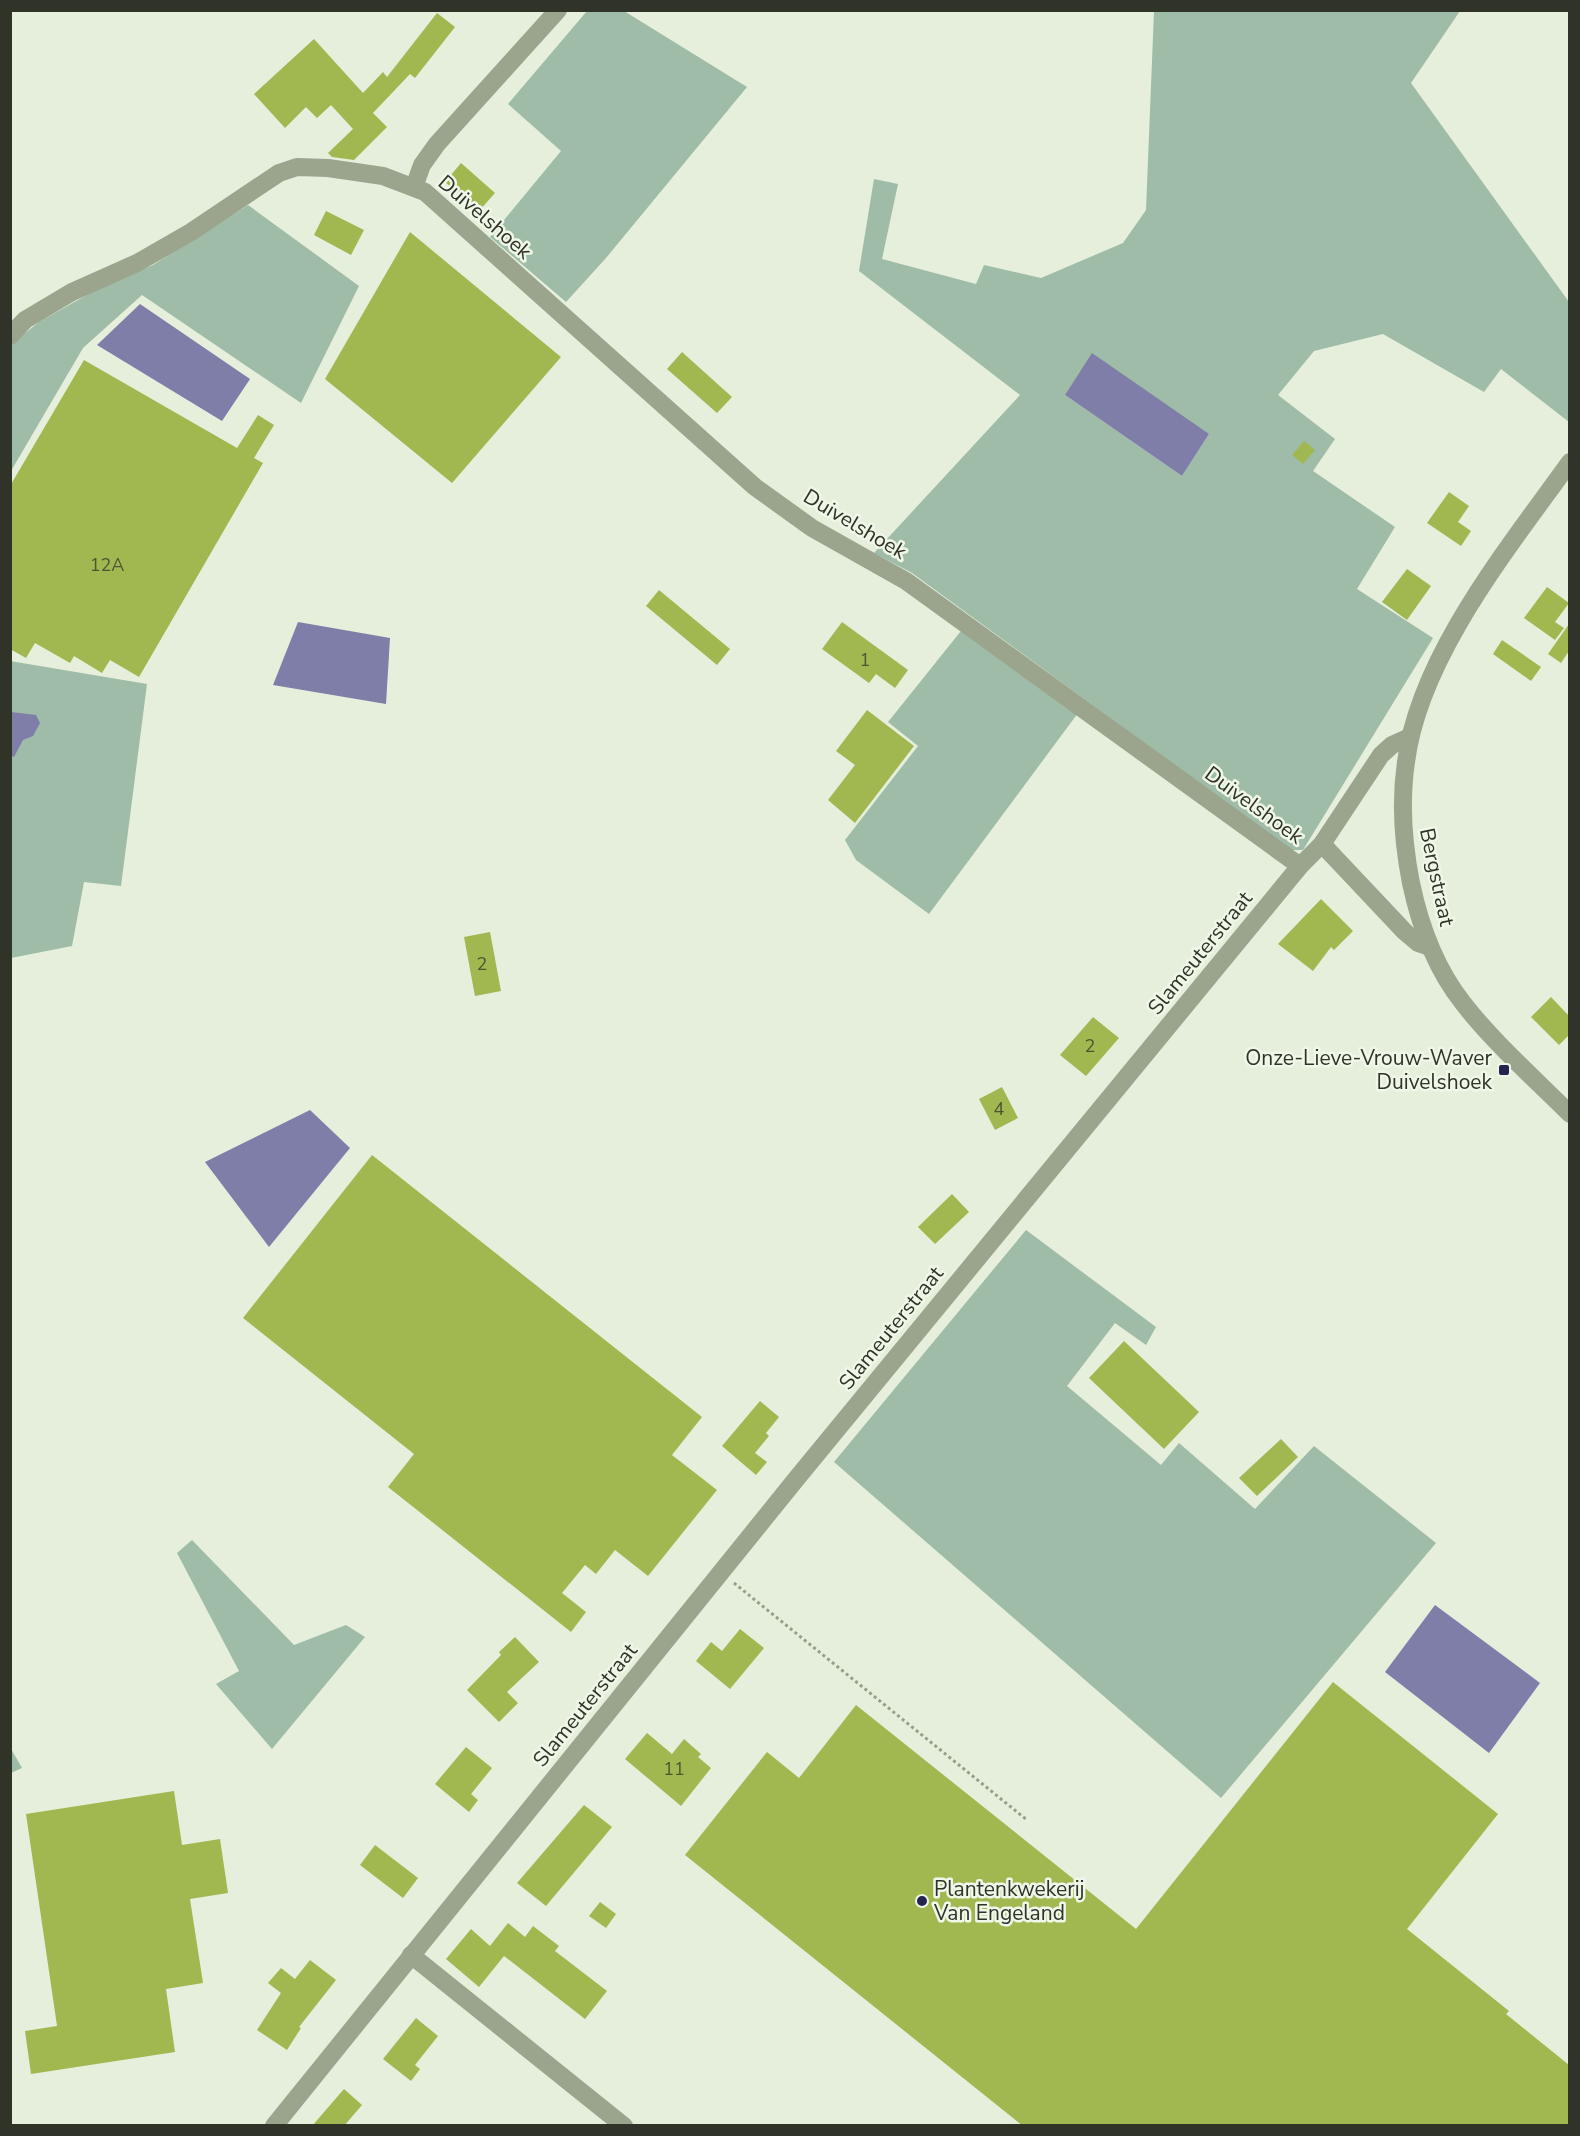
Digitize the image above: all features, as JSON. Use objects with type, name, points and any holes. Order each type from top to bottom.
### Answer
[{"type":"street","name":"Duivelshoek","points":[[414,187],[422,165],[437,144],[558,10]]},
{"type":"street","name":"Duivelshoek","points":[[10,336],[26,320],[72,292],[137,263],[192,232],[279,173],[297,167],[328,168],[383,176],[414,187],[425,192],[755,487],[812,528],[906,581],[1300,866]]},
{"type":"street","name":"Bergstraat","points":[[1569,462],[1503,556],[1457,627],[1439,660],[1410,737],[1403,794],[1403,827],[1407,861],[1413,892],[1430,947],[1462,1002],[1569,1114]]},
{"type":"street","name":"Slameuterstraat","points":[[274,2126],[721,1572],[1300,866],[1322,844],[1380,755],[1392,745],[1410,737]]},
{"type":"street","points":[[1322,844],[1405,932],[1418,943],[1430,947]]},
{"type":"street","points":[[411,1955],[624,2126]]},
{"type":"path","points":[[721,1572],[1027,1820]]},
{"type":"green space","points":[[587,11],[624,11],[747,87],[606,258],[566,302],[490,237],[561,151],[508,104]]},
{"type":"green space","points":[[1154,11],[1460,11],[1411,83],[1569,302],[1569,422],[1501,369],[1484,392],[1383,334],[1314,351],[1278,395],[1335,439],[1313,471],[1395,527],[1357,589],[1433,638],[1303,850],[1291,850],[912,573],[874,553],[1020,395],[859,271],[874,179],[898,184],[882,259],[976,284],[984,265],[1041,278],[1123,243],[1146,210]],"holes":[[[1065,395],[1209,434],[1182,476]]]},
{"type":"green space","points":[[248,205],[359,286],[301,403],[142,295],[83,348],[11,471],[10,346],[39,322],[94,291],[153,265]]},
{"type":"green space","points":[[961,631],[1078,713],[929,914],[856,860],[845,840],[918,746],[888,722]]},
{"type":"green space","points":[[10,661],[147,684],[121,886],[84,882],[72,946],[11,958]]},
{"type":"green space","points":[[1026,1230],[1156,1327],[1146,1345],[1115,1323],[1067,1386],[1161,1465],[1179,1443],[1255,1509],[1314,1446],[1436,1543],[1221,1798],[834,1462]]},
{"type":"green space","points":[[192,1540],[294,1645],[346,1625],[365,1637],[272,1749],[216,1684],[239,1671],[177,1553]]},
{"type":"green space","points":[[10,1747],[22,1768],[11,1773],[10,1773]]},
{"type":"water","points":[[140,304],[250,379],[222,421],[97,345]]},
{"type":"water","points":[[1092,353],[1209,434],[1182,476],[1065,395]]},
{"type":"water","points":[[298,622],[390,638],[386,704],[273,685]]},
{"type":"water","points":[[11,712],[36,715],[40,723],[33,736],[23,740],[14,757],[11,756]]},
{"type":"water","points":[[310,1110],[350,1148],[269,1247],[205,1162]]},
{"type":"water","points":[[1435,1605],[1540,1683],[1489,1753],[1385,1672]]},
{"type":"building","points":[[437,13],[455,27],[415,78],[410,74],[373,113],[387,127],[354,160],[332,157],[328,153],[353,129],[331,105],[317,118],[306,107],[285,128],[254,94],[314,39],[363,93],[383,72],[387,77]]},
{"type":"building","points":[[461,163],[495,193],[479,211],[445,182]]},
{"type":"building","points":[[326,211],[364,230],[351,255],[314,235]]},
{"type":"building","points":[[410,232],[561,357],[452,483],[325,379]]},
{"type":"building","points":[[682,352],[732,397],[717,413],[667,369]]},
{"type":"building","points":[[84,360],[237,448],[258,415],[274,425],[254,458],[263,463],[139,677],[110,660],[102,673],[74,656],[70,663],[35,643],[26,658],[10,649],[10,486]]},
{"type":"building","points":[[1304,441],[1315,450],[1303,464],[1292,455]]},
{"type":"building","points":[[1449,492],[1469,506],[1458,522],[1471,531],[1461,546],[1427,523]]},
{"type":"building","points":[[1407,569],[1431,586],[1407,620],[1382,602]]},
{"type":"building","points":[[1547,587],[1569,603],[1555,622],[1564,628],[1555,640],[1524,618]]},
{"type":"building","points":[[659,590],[730,649],[717,665],[646,606]]},
{"type":"building","points":[[842,622],[908,670],[895,688],[876,674],[869,683],[822,649]]},
{"type":"building","points":[[1569,624],[1569,651],[1561,663],[1548,654]]},
{"type":"building","points":[[1502,640],[1541,667],[1531,681],[1493,654]]},
{"type":"building","points":[[867,710],[914,746],[855,823],[828,800],[855,765],[836,751]]},
{"type":"building","points":[[1321,899],[1353,931],[1334,950],[1331,947],[1313,971],[1278,944]]},
{"type":"building","points":[[490,932],[501,991],[475,996],[464,937]]},
{"type":"building","points":[[1551,997],[1569,1016],[1569,1035],[1559,1045],[1531,1017]]},
{"type":"building","points":[[1093,1017],[1119,1038],[1086,1076],[1060,1055]]},
{"type":"building","points":[[1002,1087],[1018,1118],[995,1130],[979,1099]]},
{"type":"building","points":[[372,1155],[702,1417],[672,1455],[717,1490],[648,1576],[615,1550],[596,1574],[585,1565],[562,1593],[586,1612],[571,1632],[388,1487],[414,1454],[243,1318]]},
{"type":"building","points":[[952,1194],[969,1212],[935,1244],[918,1227]]},
{"type":"building","points":[[1124,1341],[1199,1412],[1164,1449],[1089,1378]]},
{"type":"building","points":[[760,1401],[779,1417],[766,1433],[769,1436],[755,1453],[767,1462],[756,1475],[722,1446]]},
{"type":"building","points":[[1281,1439],[1298,1457],[1257,1496],[1239,1478]]},
{"type":"building","points":[[740,1629],[764,1648],[730,1689],[696,1661],[711,1642],[722,1651]]},
{"type":"building","points":[[515,1637],[539,1662],[507,1692],[518,1703],[499,1722],[467,1690]]},
{"type":"building","name":"Plantenkwekerij Van Engeland","points":[[1333,1682],[1498,1814],[1407,1929],[1509,2011],[1506,2014],[1569,2065],[1569,2126],[1023,2126],[685,1855],[767,1752],[799,1778],[856,1705],[1136,1929]]},
{"type":"building","points":[[647,1733],[672,1754],[684,1739],[701,1754],[698,1757],[711,1768],[681,1806],[625,1759]]},
{"type":"building","points":[[466,1747],[492,1768],[471,1794],[478,1800],[469,1812],[435,1784]]},
{"type":"building","points":[[174,1791],[182,1845],[220,1839],[228,1893],[190,1899],[203,1983],[166,1989],[175,2052],[31,2074],[25,2031],[57,2026],[26,1814]]},
{"type":"building","points":[[584,1805],[612,1827],[546,1906],[517,1883]]},
{"type":"building","points":[[375,1845],[418,1878],[403,1898],[360,1865]]},
{"type":"building","points":[[600,1902],[616,1914],[606,1928],[589,1916]]},
{"type":"building","points":[[508,1923],[525,1937],[533,1926],[559,1946],[555,1951],[607,1991],[585,2019],[504,1956],[479,1987],[446,1959],[471,1929],[490,1946]]},
{"type":"building","points":[[310,1960],[336,1980],[299,2027],[301,2028],[287,2050],[257,2030],[281,1993],[268,1983],[281,1968],[295,1979]]},
{"type":"building","points":[[416,2018],[438,2036],[415,2065],[420,2069],[411,2081],[383,2059]]},
{"type":"building","points":[[344,2089],[362,2105],[344,2126],[312,2126]]},
{"type":"place","name":"Onze-Lieve-Vrouw-Waver Duivelshoek","points":[[1504,1070]]},
{"type":"place","name":"Plantenkwekerij Van Engeland","points":[[922,1901]]}]
